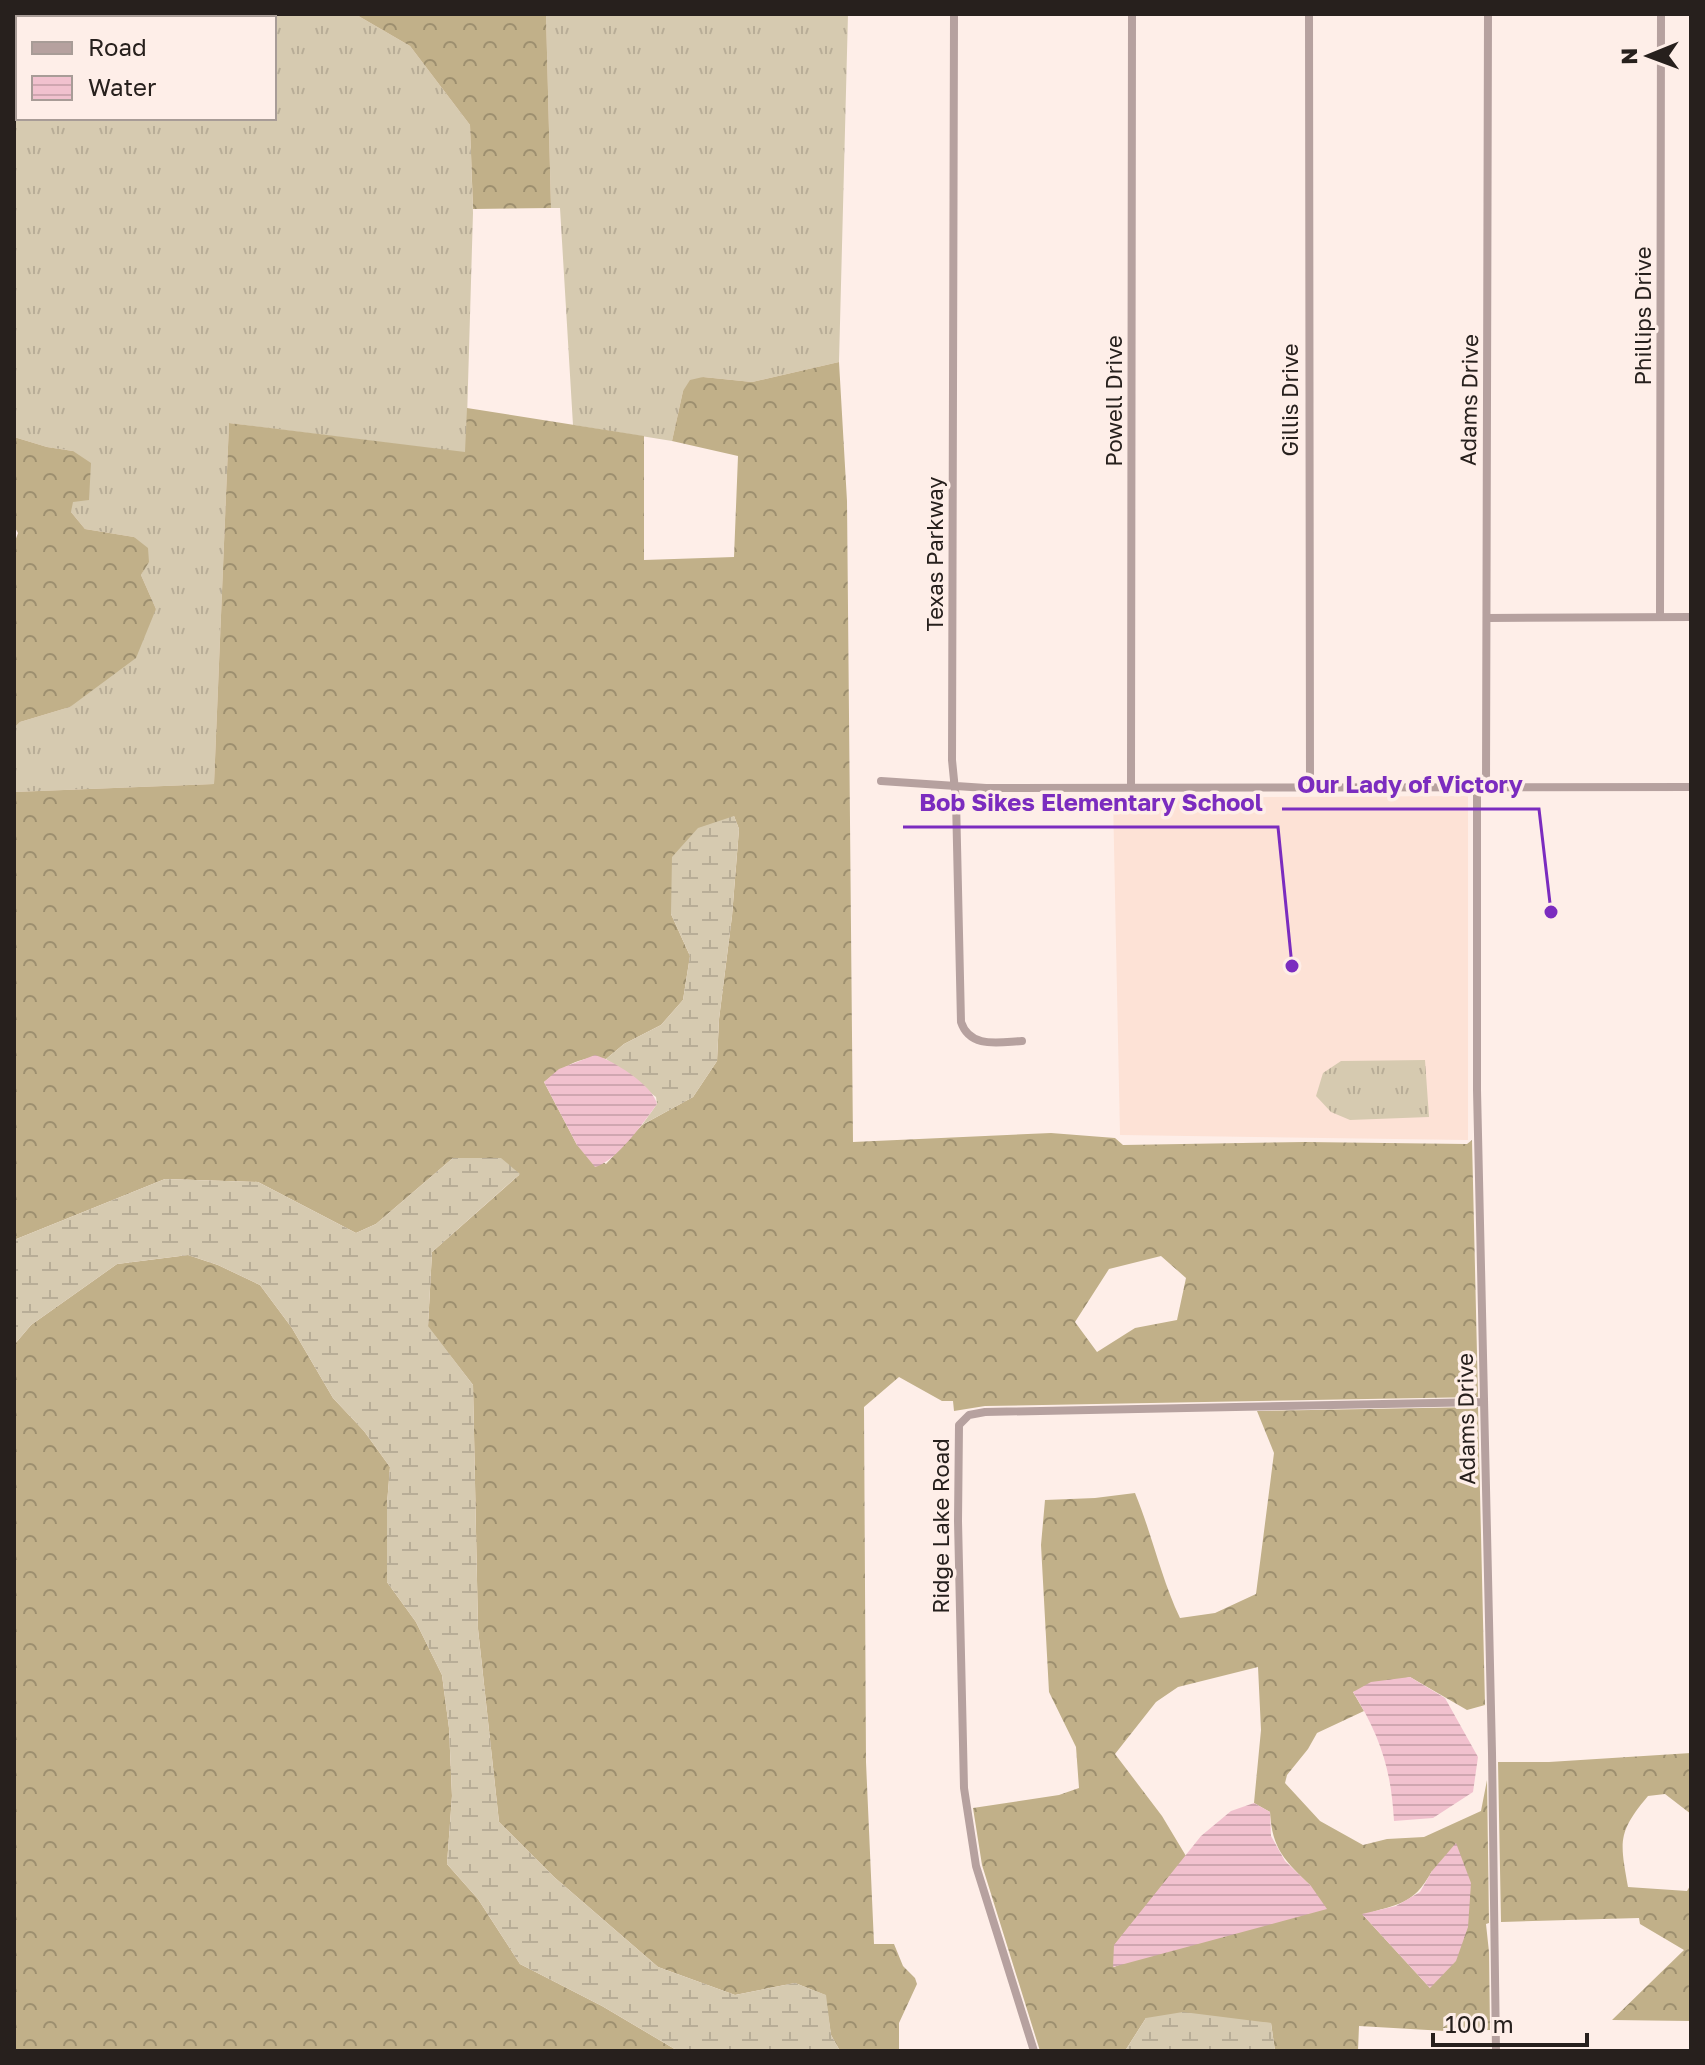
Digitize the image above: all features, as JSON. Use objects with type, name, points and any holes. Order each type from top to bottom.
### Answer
[{"type":"street","name":"Texas Parkway","points":[[954,14],[952,760],[961,1022],[969,1036],[978,1041],[1022,1041]]},
{"type":"street","name":"Powell Drive","points":[[1131,788],[1132,14]]},
{"type":"street","name":"Gillis Drive","points":[[1309,14],[1310,785]]},
{"type":"street","name":"Adams Drive","points":[[1488,14],[1487,618],[1476,1046],[1496,2051]]},
{"type":"street","name":"Phillips Drive","points":[[1660,617],[1661,14]]},
{"type":"street","points":[[1487,618],[1691,617]]},
{"type":"street","points":[[881,781],[1131,788],[1310,785],[1691,787]]},
{"type":"street","name":"Ridge Lake Road","points":[[1034,2051],[976,1866],[964,1788],[958,1521],[958,1429],[963,1419],[985,1412],[1484,1402]]},
{"type":"shaded area","points":[[1468,796],[1468,1140],[1120,1135],[1113,798]]},
{"type":"green space","points":[[14,14],[355,14],[410,46],[470,125],[473,213],[466,453],[229,423],[214,784],[14,792],[14,728],[20,722],[70,707],[156,609],[141,575],[148,562],[134,537],[85,529],[71,512],[73,451],[14,437]]},
{"type":"green space","points":[[355,14],[546,14],[551,208],[473,209],[470,125],[410,46]]},
{"type":"green space","points":[[546,14],[848,14],[839,362],[752,382],[703,377],[683,391],[672,441],[573,425],[560,208],[551,208]]},
{"type":"green space","points":[[839,362],[847,501],[853,1142],[1051,1133],[1115,1138],[1123,1145],[1305,1142],[1467,1144],[1472,1140],[1478,1397],[985,1406],[954,1411],[953,1401],[942,1401],[899,1377],[864,1407],[866,1762],[874,1944],[894,1944],[903,1966],[917,1984],[899,2023],[899,2051],[840,2051],[831,2035],[825,1995],[795,1983],[735,1995],[658,1967],[554,1877],[499,1822],[478,1629],[473,1385],[428,1327],[432,1252],[519,1175],[453,1158],[376,1224],[356,1233],[258,1182],[165,1179],[14,1240],[14,792],[214,784],[229,423],[465,452],[467,408],[644,436],[644,560],[734,557],[738,456],[672,441],[683,391],[690,380],[703,377],[752,382]],"holes":[[[734,816],[739,829],[717,1061],[693,1097],[642,1125],[606,1164],[577,1145],[544,1082],[581,1060],[606,1059],[624,1044],[661,1025],[683,1000],[690,956],[671,914]],[[1161,1256],[1186,1278],[1177,1320],[1135,1328],[1097,1352],[1075,1322],[1109,1269]]]},
{"type":"green space","points":[[14,437],[73,451],[91,463],[89,500],[73,502],[71,512],[85,529],[134,537],[148,548],[149,562],[141,575],[156,609],[136,658],[70,707],[20,722],[14,728],[14,544],[18,533],[14,526]]},
{"type":"green space","points":[[734,816],[739,829],[717,1061],[693,1097],[642,1125],[657,1104],[656,1097],[606,1059],[624,1044],[661,1025],[683,1000],[690,956],[671,914],[672,857],[698,828]]},
{"type":"green space","points":[[1425,1060],[1429,1117],[1350,1120],[1331,1112],[1316,1096],[1323,1073],[1341,1061]]},
{"type":"green space","points":[[453,1158],[501,1158],[520,1174],[432,1252],[428,1326],[473,1385],[478,1629],[499,1822],[554,1877],[658,1967],[735,1995],[795,1983],[826,1995],[831,2035],[840,2051],[678,2051],[602,2006],[520,1964],[478,1899],[447,1864],[452,1796],[449,1728],[442,1675],[416,1622],[387,1582],[390,1467],[364,1431],[333,1398],[292,1328],[260,1285],[188,1255],[117,1264],[31,1325],[14,1345],[14,1240],[165,1179],[258,1182],[356,1233],[376,1224]]},
{"type":"green space","points":[[188,1255],[260,1285],[292,1328],[333,1398],[364,1431],[390,1467],[387,1582],[416,1622],[442,1675],[449,1728],[452,1796],[447,1864],[478,1899],[520,1964],[602,2006],[678,2051],[14,2051],[14,1345],[31,1325],[117,1264]]},
{"type":"green space","points":[[1478,1407],[1485,1705],[1467,1710],[1410,1677],[1353,1692],[1364,1711],[1317,1733],[1287,1775],[1285,1783],[1320,1821],[1363,1845],[1387,1839],[1424,1837],[1481,1811],[1487,1780],[1489,1923],[1486,1924],[1490,2030],[1359,2026],[1358,2051],[1275,2051],[1271,2023],[1146,2018],[1125,2051],[1040,2051],[982,1865],[973,1808],[1059,1795],[1079,1788],[1076,1747],[1049,1692],[1041,1545],[1045,1500],[1135,1493],[1180,1618],[1215,1613],[1256,1594],[1274,1453],[1257,1411]],"holes":[[[1258,1667],[1261,1730],[1254,1803],[1270,1812],[1277,1845],[1311,1886],[1114,1967],[1114,1946],[1186,1856],[1162,1816],[1115,1754],[1156,1702],[1178,1687]],[[1432,1871],[1430,1988],[1363,1915],[1411,1898]]]},
{"type":"green space","points":[[1691,1753],[1691,1814],[1665,1794],[1648,1796],[1626,1829],[1623,1859],[1628,1887],[1687,1891],[1691,1884],[1691,2021],[1612,2020],[1684,1950],[1640,1924],[1639,1918],[1501,1922],[1498,1762]]},
{"type":"green space","points":[[1183,2012],[1271,2023],[1275,2051],[1125,2051],[1146,2018]]},
{"type":"water","points":[[595,1055],[640,1081],[657,1104],[620,1150],[595,1167],[577,1145],[544,1082],[559,1069]]},
{"type":"water","points":[[1410,1677],[1445,1698],[1478,1757],[1473,1792],[1433,1818],[1394,1821],[1382,1753],[1353,1692],[1371,1682]]},
{"type":"water","points":[[1254,1803],[1270,1812],[1271,1836],[1285,1861],[1311,1886],[1327,1909],[1113,1967],[1114,1945],[1201,1836],[1231,1811]]},
{"type":"water","points":[[1456,1843],[1471,1883],[1468,1927],[1456,1961],[1430,1988],[1362,1914],[1396,1906],[1420,1892],[1432,1871]]},
{"type":"place","name":"Our Lady of Victory","points":[[1551,912]]},
{"type":"place","name":"Bob Sikes Elementary School","points":[[1292,966]]}]
